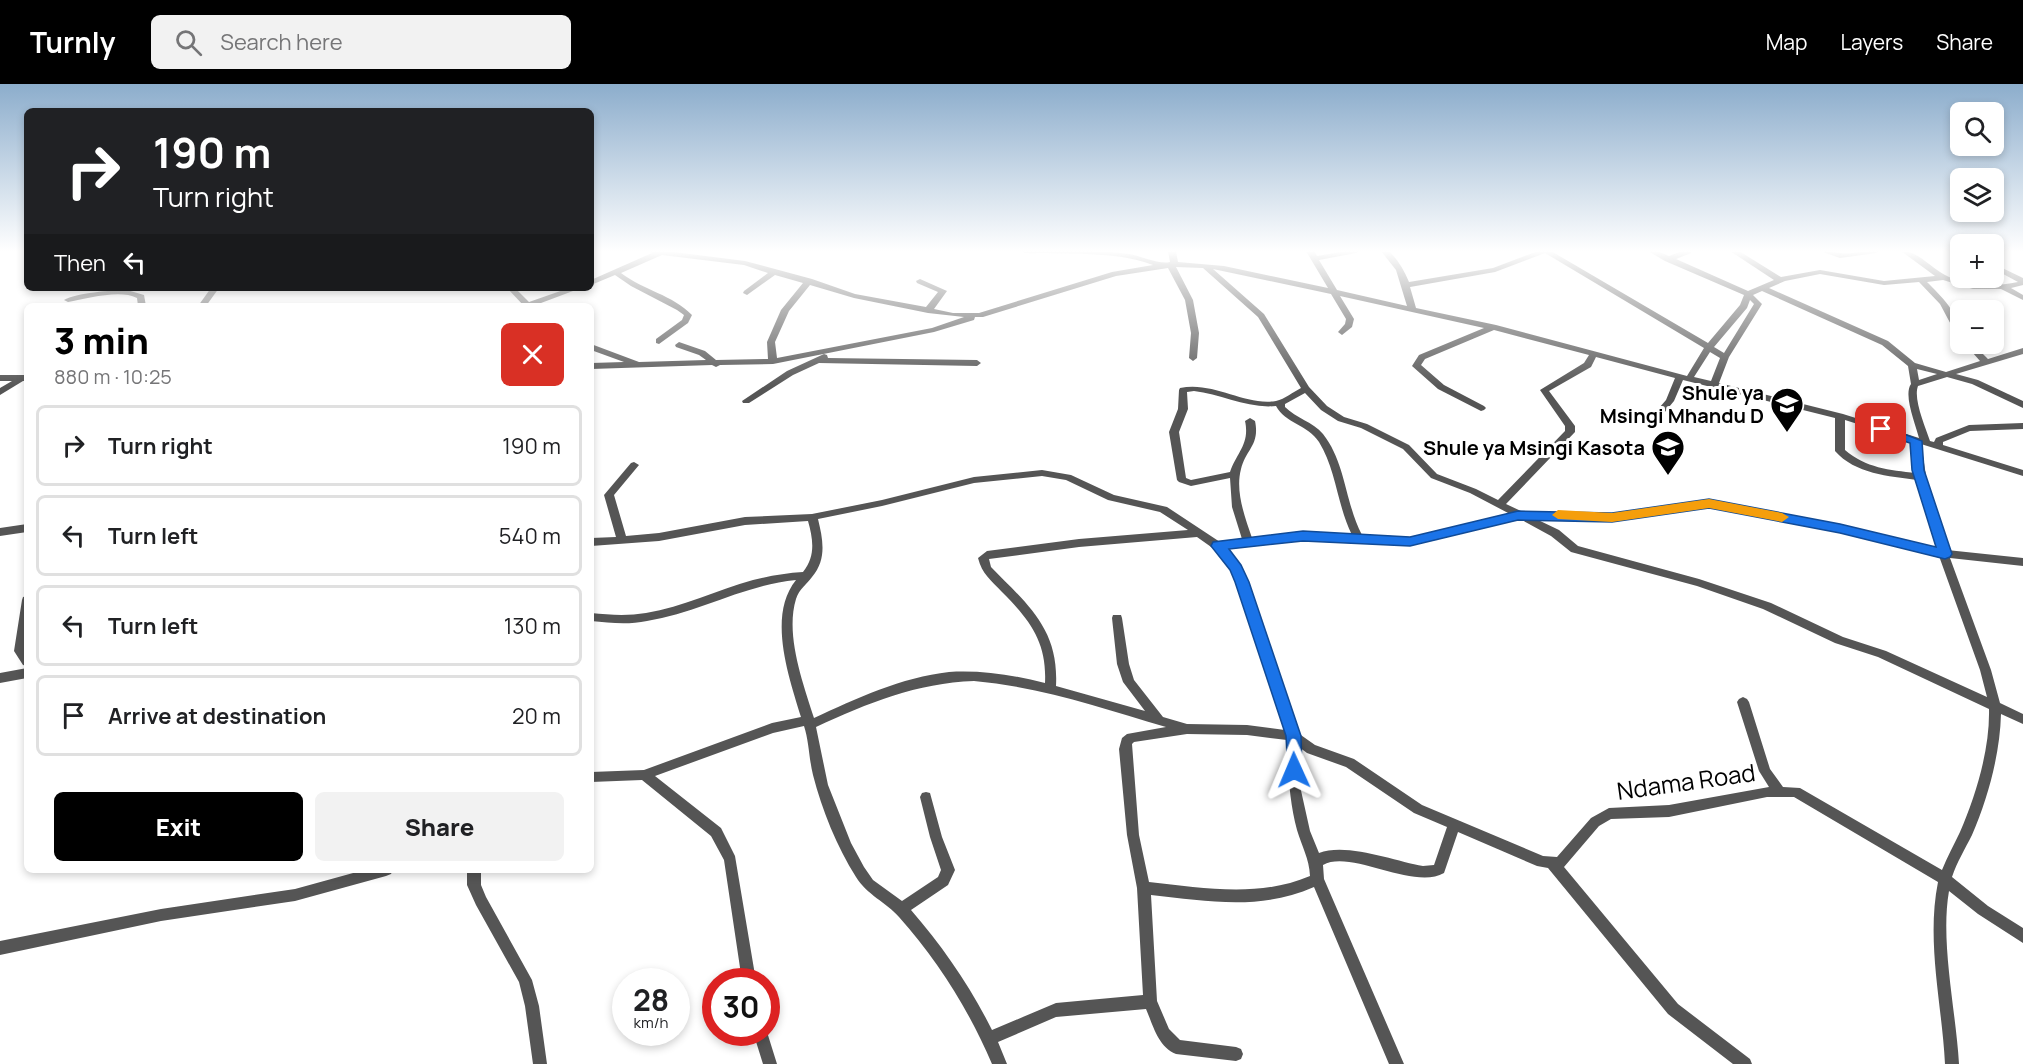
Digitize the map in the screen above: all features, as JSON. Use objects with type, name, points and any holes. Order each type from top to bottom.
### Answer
[{"type":"street","points":[[67,303],[105,297]]},
{"type":"street","points":[[536,303],[553,297]]},
{"type":"street","points":[[657,297],[688,315],[681,324],[659,342]]},
{"type":"street","points":[[774,361],[771,342],[785,310],[796,297]]},
{"type":"street","points":[[858,297],[953,315],[980,315]]},
{"type":"street","points":[[927,311],[938,297]]},
{"type":"street","points":[[594,366],[774,361],[862,342],[934,330],[1041,297]]},
{"type":"street","points":[[1186,297],[1195,333],[1193,358]]},
{"type":"street","points":[[1239,297],[1261,316],[1306,389],[1333,415],[1406,447],[1434,476],[1500,504],[1518,516],[1555,533],[1575,549],[1767,606],[1839,640],[1898,661],[2023,719]]},
{"type":"street","points":[[1338,297],[1350,319],[1349,325],[1342,332]]},
{"type":"street","points":[[1356,297],[1493,327],[1593,355],[1840,416],[2023,473]]},
{"type":"street","points":[[1409,297],[1412,309]]},
{"type":"street","points":[[1622,297],[1725,357]]},
{"type":"street","points":[[1652,423],[1725,326],[1744,306],[1748,297]]},
{"type":"street","points":[[1714,384],[1725,357],[1758,304],[1751,297]]},
{"type":"street","points":[[1782,297],[1885,343],[1912,365],[1987,386],[2023,405]]},
{"type":"street","points":[[1937,297],[1950,316]]},
{"type":"street","points":[[1481,408],[1441,387],[1416,366],[1422,357],[1493,327]]},
{"type":"street","points":[[746,401],[818,360],[862,342]]},
{"type":"street","points":[[679,345],[702,353],[716,364]]},
{"type":"street","points":[[594,349],[637,365]]},
{"type":"street","points":[[1952,1064],[1951,1029],[1941,928],[1945,879],[1977,801],[1995,727],[1995,707],[1990,677],[1972,635],[1920,477],[1921,442],[1912,388],[1916,384],[1985,361],[2023,351]]},
{"type":"street","points":[[1978,354],[1985,361]]},
{"type":"street","points":[[1500,504],[1570,432],[1570,426],[1544,390],[1588,365],[1593,355]]},
{"type":"street","points":[[818,360],[977,363]]},
{"type":"street","points":[[1912,365],[1916,384]]},
{"type":"street","points":[[0,378],[24,378]]},
{"type":"street","points":[[0,392],[24,378]]},
{"type":"street","points":[[1235,474],[1198,482],[1182,480],[1174,432],[1183,409],[1183,390],[1224,394],[1263,404],[1281,403],[1306,389]]},
{"type":"street","points":[[1281,403],[1280,407],[1284,413],[1316,430],[1327,447],[1347,517],[1359,539]]},
{"type":"street","points":[[1840,416],[1840,451],[1847,458],[1879,472],[1920,477]]},
{"type":"street","points":[[1248,541],[1235,494],[1235,474],[1253,437],[1250,421]]},
{"type":"street","points":[[1938,447],[1939,440],[1958,431],[2023,426]]},
{"type":"street","points":[[622,540],[609,495],[634,465]]},
{"type":"street","points":[[594,542],[659,537],[745,521],[812,517],[882,503],[974,480],[1042,473],[1068,477],[1112,498],[1163,510],[1200,533],[1218,546],[1236,568],[1242,582],[1293,736],[1294,786],[1304,831],[1316,862],[1317,879],[1397,1064]]},
{"type":"street","points":[[1218,546],[1303,536],[1410,541],[1518,516],[1612,518],[1709,504],[1840,528],[1945,554],[2023,562]]},
{"type":"street","points":[[812,517],[818,535],[819,550],[808,575],[792,595],[788,615],[791,662],[809,722],[822,787],[864,880],[901,909],[966,992],[990,1038],[1000,1064]]},
{"type":"street","points":[[0,532],[24,528]]},
{"type":"street","points":[[1050,690],[1053,660],[1041,628],[986,569],[983,558],[987,555],[1079,543],[1200,533]]},
{"type":"street","points":[[594,617],[627,622],[663,615],[774,579],[808,575]]},
{"type":"street","points":[[1117,618],[1123,664],[1129,682],[1159,721]]},
{"type":"street","points":[[24,622],[20,651],[24,660]]},
{"type":"street","points":[[0,678],[24,674]]},
{"type":"street","points":[[594,777],[644,775],[771,728],[809,722],[851,706],[947,677],[1002,680],[1050,690],[1187,729]]},
{"type":"street","points":[[1743,702],[1761,763],[1779,790]]},
{"type":"street","points":[[1236,1054],[1176,1047],[1164,1034],[1150,1001],[1144,888],[1133,835],[1126,741],[1131,738],[1187,729],[1247,730],[1293,736],[1311,749],[1350,763],[1403,801],[1454,825],[1542,862],[1552,864],[1673,1009],[1745,1064]]},
{"type":"street","points":[[644,775],[716,832],[723,842],[730,860],[747,968]]},
{"type":"street","name":"Ndama Road","points":[[1552,864],[1560,863],[1594,822],[1609,814],[1669,811],[1779,790],[1796,792],[1945,879],[1983,910],[2023,936]]},
{"type":"street","points":[[901,909],[943,881],[948,870],[936,837],[926,797]]},
{"type":"street","points":[[1316,862],[1326,856],[1343,857],[1434,872],[1439,869],[1454,825]]},
{"type":"street","points":[[0,948],[161,915],[295,895],[375,873]]},
{"type":"street","points":[[474,873],[474,885],[481,900],[525,980],[532,1006],[540,1064]]},
{"type":"street","points":[[1144,888],[1234,898],[1256,897],[1293,889],[1317,879]]},
{"type":"street","points":[[990,1038],[1056,1010],[1150,1001]]},
{"type":"street","points":[[764,1046],[770,1064]]},
{"type":"slow traffic","points":[[1558,515],[1612,518],[1694,504],[1709,504],[1782,517]]},
{"type":"place","name":"Shule ya Msingi Mhandu D","points":[[1787,433]]},
{"type":"place","name":"Shule ya Msingi Kasota","points":[[1668,476]]},
{"type":"route","points":[[1294,770],[1293,736],[1242,582],[1236,568],[1218,546],[1261,539],[1303,536],[1410,541],[1501,518],[1555,515],[1612,518],[1694,504],[1709,504],[1840,528],[1945,554],[1918,470],[1916,441],[1881,429]]}]
